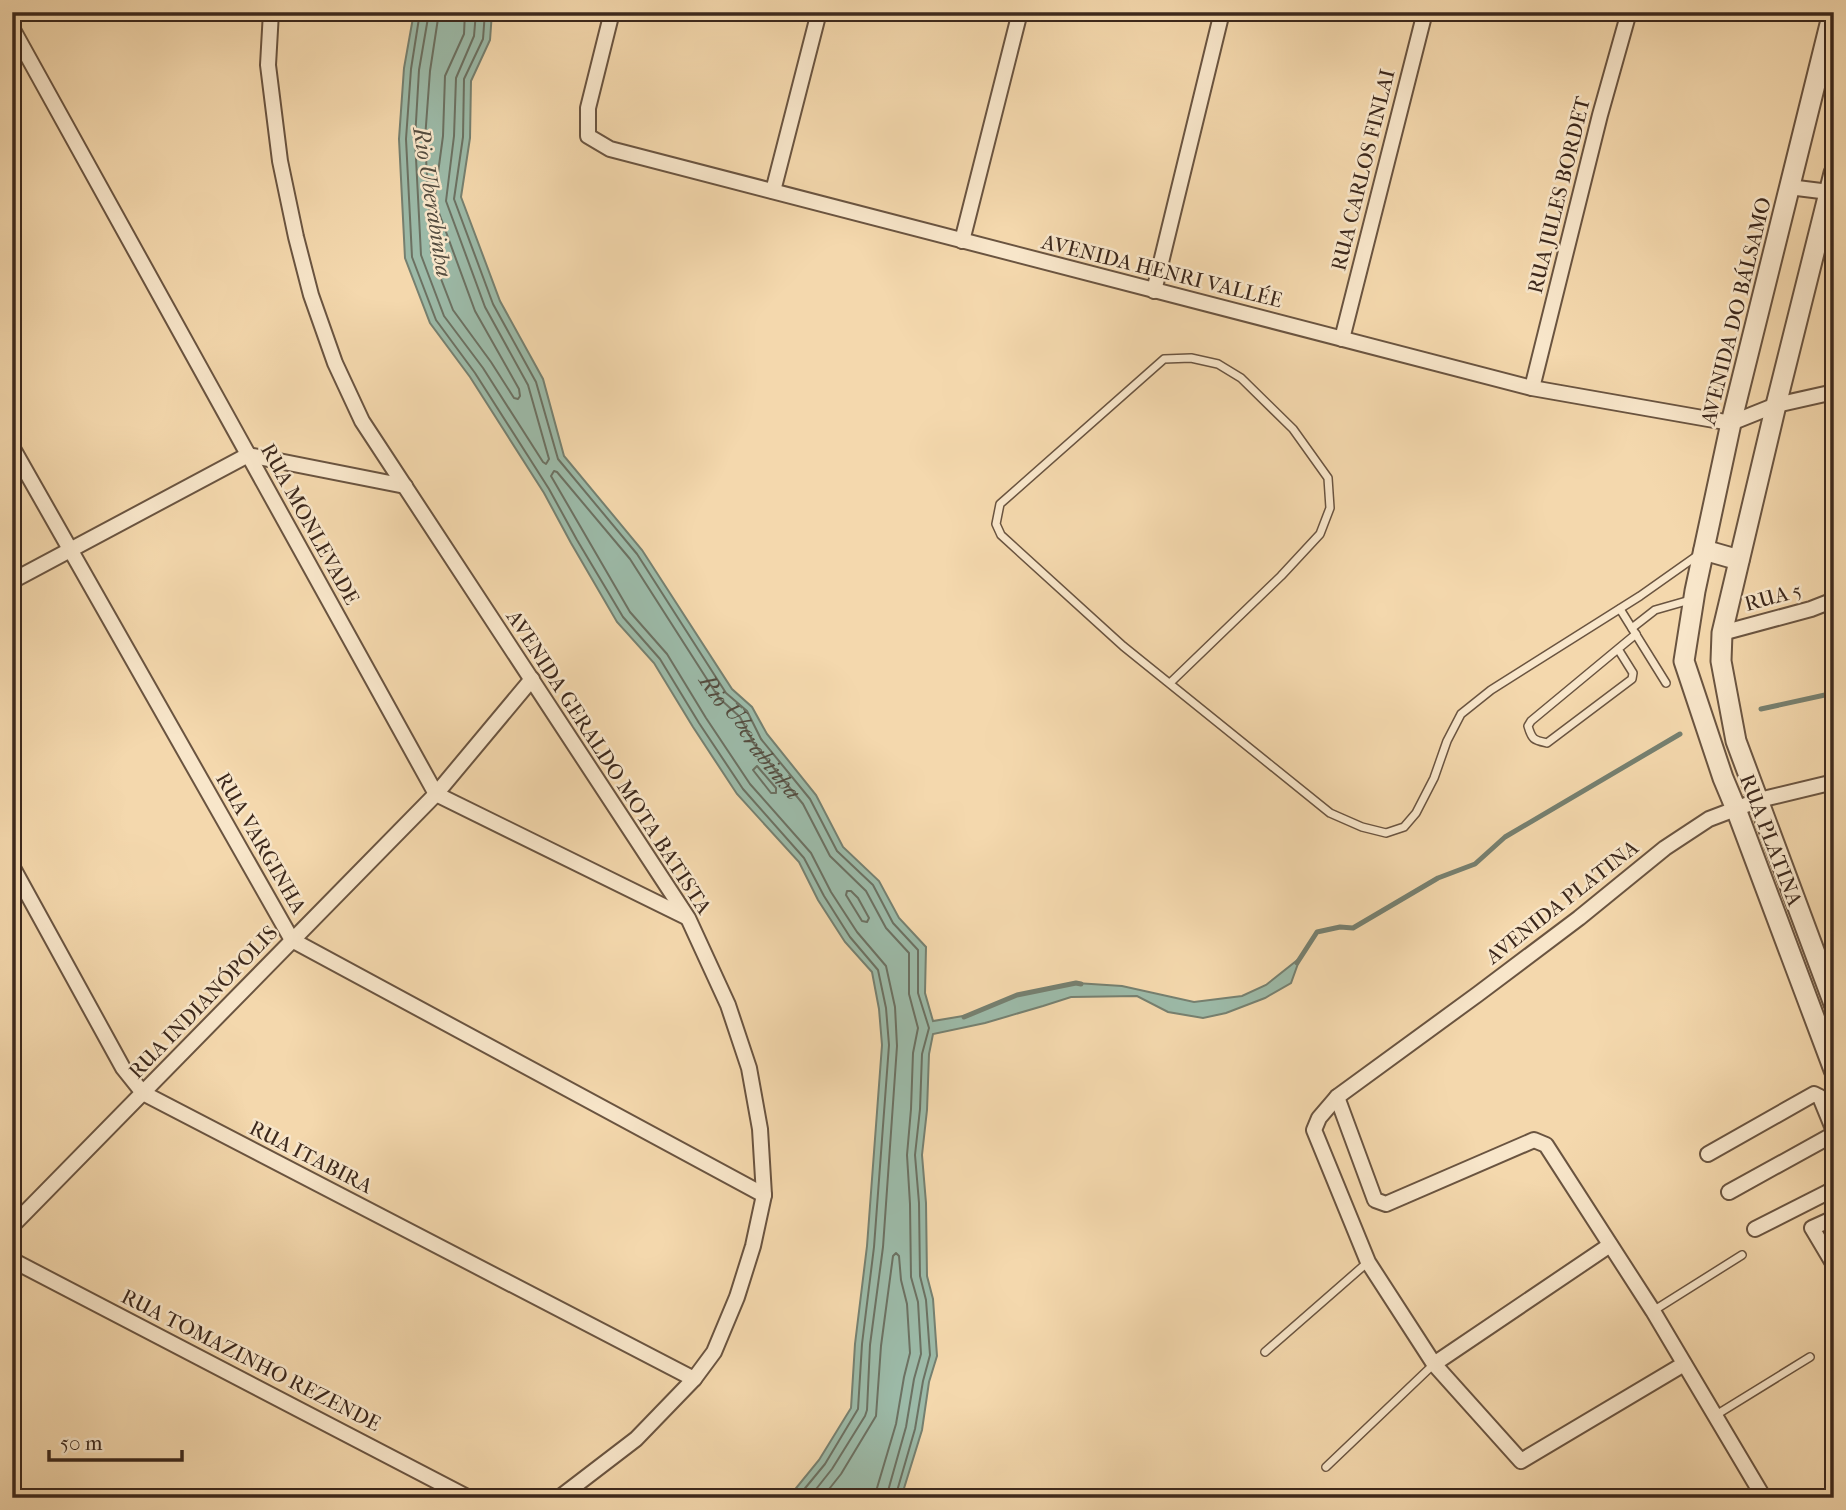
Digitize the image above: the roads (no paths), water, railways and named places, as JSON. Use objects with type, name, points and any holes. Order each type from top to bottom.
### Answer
[{"type":"street","name":"AVENIDA GERALDO MOTA BATISTA","points":[[271,12],[268,65],[280,161],[311,295],[335,363],[362,421],[688,918],[728,1005],[749,1068],[760,1129],[764,1195],[753,1246],[737,1297],[714,1352],[694,1378],[636,1439],[559,1498]]},
{"type":"street","name":"AVENIDA HENRI VALLÉE","points":[[612,12],[588,107],[588,136],[610,149],[1532,388],[1731,423]]},
{"type":"street","points":[[772,191],[818,12]]},
{"type":"street","points":[[962,241],[1020,12]]},
{"type":"street","points":[[1154,291],[1222,12]]},
{"type":"street","name":"RUA CARLOS FINLAI","points":[[1342,339],[1424,12]]},
{"type":"street","name":"RUA JULES BORDET","points":[[1532,388],[1600,115],[1629,12]]},
{"type":"street","name":"AVENIDA DO BÁLSAMO","points":[[1689,623],[1731,423],[1833,12]]},
{"type":"street","name":"RUA MONLEVADE","points":[[12,28],[436,794]]},
{"type":"street","points":[[1722,633],[1832,186],[1789,187]]},
{"type":"street","points":[[1731,423],[1776,405],[1834,391]]},
{"type":"street","name":"RUA VARGINHA","points":[[12,447],[292,940],[764,1195]]},
{"type":"street","points":[[12,581],[248,455],[405,486]]},
{"type":"street","points":[[1704,550],[1739,560]]},
{"type":"street","name":"RUA 5","points":[[1722,633],[1811,609],[1834,600]]},
{"type":"street","name":"RUA PLATINA","points":[[1689,623],[1684,661],[1723,778],[1834,1070]]},
{"type":"street","name":"RUA PLATINA","points":[[1722,633],[1721,661],[1736,741],[1834,1004]]},
{"type":"street","name":"RUA INDIANÓPOLIS","points":[[12,1226],[436,794],[532,679]]},
{"type":"street","name":"AVENIDA PLATINA","points":[[1368,1262],[1314,1130],[1337,1097],[1489,986],[1665,848],[1709,819],[1759,800],[1834,782]]},
{"type":"street","points":[[436,794],[688,918]]},
{"type":"street","name":"RUA ITABIRA","points":[[12,866],[123,1068],[143,1093],[694,1378]]},
{"type":"street","points":[[1708,1154],[1814,1094],[1820,1097],[1834,1132],[1730,1192]]},
{"type":"street","points":[[1337,1097],[1375,1200],[1386,1204],[1534,1140],[1546,1145],[1653,1311],[1764,1498]]},
{"type":"street","points":[[1755,1229],[1834,1189]]},
{"type":"street","points":[[1800,1206],[1834,1265]]},
{"type":"street","points":[[1812,1228],[1834,1218]]},
{"type":"street","points":[[1434,1364],[1610,1245]]},
{"type":"street","name":"RUA TOMAZINHO REZENDE","points":[[12,1260],[469,1498]]},
{"type":"street","points":[[1368,1262],[1434,1364],[1521,1461],[1684,1364]]},
{"type":"lane","points":[[1170,683],[1281,576],[1320,534],[1330,508],[1328,478],[1293,429],[1241,378],[1218,364],[1191,358],[1164,359],[1000,504],[996,524],[1001,535],[1124,646],[1330,813],[1362,827],[1386,833],[1404,827],[1416,813],[1434,779],[1447,741],[1461,714],[1491,690],[1620,608],[1704,550]]},
{"type":"lane","points":[[1618,649],[1633,673],[1632,679],[1547,743],[1535,740],[1528,726],[1531,721],[1618,649],[1655,610],[1693,599]]},
{"type":"lane","points":[[1620,608],[1666,683]]},
{"type":"lane","points":[[1653,1311],[1742,1255]]},
{"type":"lane","points":[[1265,1352],[1368,1262]]},
{"type":"lane","points":[[1716,1415],[1810,1357]]},
{"type":"lane","points":[[1326,1467],[1434,1364]]},
{"type":"water","name":"Rio Uberabinha","points":[[414,12],[492,12],[490,40],[471,81],[470,138],[461,197],[500,301],[543,379],[564,456],[642,550],[732,689],[752,707],[767,734],[816,795],[843,847],[879,881],[899,918],[926,947],[925,993],[933,1021],[969,1015],[1017,995],[1076,983],[1122,986],[1194,1002],[1242,996],[1266,985],[1300,958],[1291,983],[1265,998],[1226,1013],[1203,1018],[1168,1012],[1137,996],[1071,997],[985,1023],[933,1034],[929,1054],[922,1155],[927,1276],[933,1299],[937,1356],[929,1382],[922,1430],[901,1498],[788,1498],[819,1460],[851,1408],[855,1344],[867,1246],[882,1045],[872,972],[845,942],[818,900],[799,862],[737,794],[654,663],[617,622],[544,493],[470,377],[430,323],[405,258],[399,139],[404,68]]},
{"type":"waterway","points":[[1761,709],[1834,693]]},
{"type":"waterway","points":[[1297,963],[1317,932],[1340,927],[1353,928],[1438,878],[1475,864],[1505,837],[1680,734]]},
{"type":"waterway","points":[[964,1017],[1017,995],[1081,984]]}]
